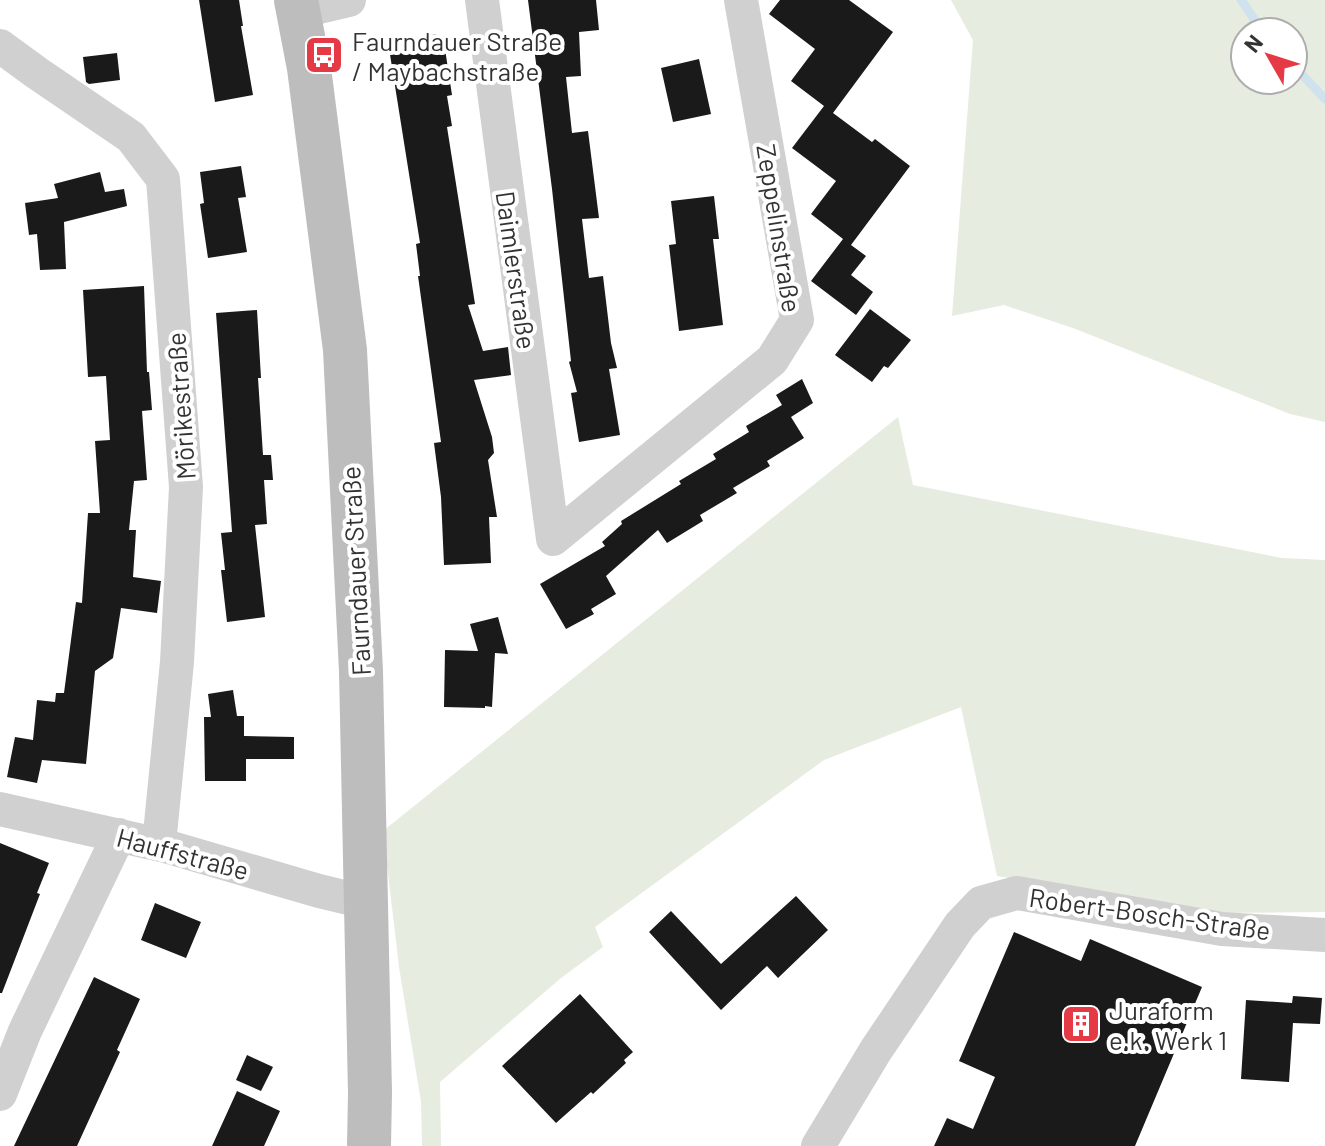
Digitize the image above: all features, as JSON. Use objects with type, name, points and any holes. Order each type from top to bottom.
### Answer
[{"type":"street","points":[[297,6],[349,0]]},
{"type":"street","name":"Daimlerstraße","points":[[482,0],[553,539]]},
{"type":"street","name":"Zeppelinstraße","points":[[553,539],[772,360],[797,320],[741,0]]},
{"type":"street","name":"Faurndauer Straße","points":[[297,6],[309,68],[345,350],[361,671],[369,1146]]},
{"type":"street","name":"Mörikestraße","points":[[0,46],[131,137],[163,179],[186,487],[177,662],[159,844]]},
{"type":"street","name":"Hauffstraße","points":[[0,809],[159,844],[365,902]]},
{"type":"street","points":[[0,1094],[15,1052],[119,835]]},
{"type":"street","name":"Robert-Bosch-Straße","points":[[818,1146],[876,1050],[960,925],[981,903],[1017,893],[1222,929],[1325,935]]},
{"type":"shaded area","points":[[951,0],[1325,0],[1325,422],[1290,414],[1073,328],[1004,305],[952,316],[973,40]]},
{"type":"shaded area","points":[[898,417],[913,485],[1282,558],[1325,560],[1325,912],[1220,913],[997,876],[961,707],[824,760],[595,927],[603,947],[561,978],[440,1082],[441,1146],[422,1146],[421,1102],[399,967],[383,831]]},
{"type":"building","points":[[199,0],[239,0],[253,95],[215,102]]},
{"type":"building","points":[[528,0],[596,0],[599,30],[579,32],[581,76],[566,77],[572,133],[588,131],[599,218],[582,219],[589,278],[603,276],[617,368],[609,369],[620,435],[579,442],[571,393],[577,392],[569,362],[552,189]]},
{"type":"building","points":[[780,0],[849,0],[893,32],[833,113],[910,166],[851,245],[866,256],[851,275],[873,292],[856,315],[811,281],[843,239],[811,214],[836,181],[792,148],[824,106],[791,81],[815,49],[769,14]]},
{"type":"building","points":[[438,34],[440,50],[445,49],[452,95],[447,96],[452,126],[447,127],[475,304],[468,305],[483,351],[508,347],[511,375],[474,380],[494,453],[488,460],[497,517],[489,517],[491,563],[444,565],[441,497],[434,443],[441,442],[418,276],[416,244],[420,243],[388,42]]},
{"type":"building","points":[[117,53],[120,80],[86,82],[83,57]]},
{"type":"building","points":[[699,59],[711,114],[673,122],[661,68]]},
{"type":"building","points":[[241,166],[246,197],[238,198],[247,252],[208,258],[200,204],[204,203],[200,172]]},
{"type":"building","points":[[100,172],[105,192],[124,189],[127,206],[64,222],[66,269],[40,270],[37,234],[29,235],[25,203],[58,198],[54,184]]},
{"type":"building","points":[[714,196],[719,239],[713,239],[723,325],[679,331],[669,245],[676,244],[671,201]]},
{"type":"building","points":[[144,286],[147,372],[152,410],[142,411],[147,480],[134,481],[129,530],[136,530],[133,577],[161,581],[157,613],[121,608],[113,658],[95,671],[86,764],[42,760],[37,783],[7,777],[15,737],[33,740],[37,700],[55,702],[56,693],[64,693],[76,602],[82,603],[88,513],[100,513],[95,441],[110,440],[106,376],[88,377],[83,290]]},
{"type":"building","points":[[870,309],[911,340],[872,382],[835,355]]},
{"type":"building","points":[[257,310],[263,455],[271,455],[273,480],[264,480],[267,524],[255,525],[265,617],[227,622],[221,570],[225,570],[221,533],[232,532],[216,313]]},
{"type":"building","points":[[802,379],[813,403],[791,417],[804,438],[767,461],[770,466],[733,488],[737,493],[700,515],[703,521],[667,543],[658,530],[606,576],[616,594],[591,609],[594,614],[566,629],[540,584],[605,546],[602,542],[622,524],[621,521],[716,459],[713,454],[749,432],[746,426],[782,405],[776,395]]},
{"type":"building","points":[[498,617],[508,654],[495,653],[492,707],[444,707],[445,650],[478,651],[470,624]]},
{"type":"building","points":[[233,690],[237,716],[244,716],[244,736],[294,737],[294,759],[246,759],[246,781],[205,781],[204,717],[211,717],[208,694]]},
{"type":"building","points":[[0,843],[49,863],[2,993],[0,993]]},
{"type":"building","points":[[796,896],[828,930],[778,978],[767,966],[721,1010],[649,932],[671,911],[721,964]]},
{"type":"building","points":[[155,903],[201,922],[186,958],[141,940]]},
{"type":"building","name":"Juraform e.k. Werk 1","points":[[1014,932],[1081,961],[1090,939],[1202,987],[1135,1146],[934,1146],[947,1118],[973,1129],[995,1077],[959,1061]]},
{"type":"building","points":[[94,977],[140,999],[117,1050],[120,1052],[77,1146],[14,1146]]},
{"type":"building","points":[[580,994],[633,1052],[624,1060],[626,1063],[593,1094],[591,1092],[556,1123],[502,1066]]},
{"type":"building","points":[[1293,996],[1322,998],[1320,1024],[1293,1023],[1289,1082],[1241,1079],[1246,1000],[1292,1003]]},
{"type":"building","points":[[247,1055],[273,1067],[261,1091],[236,1080]]},
{"type":"building","points":[[237,1091],[280,1111],[264,1146],[212,1146]]},
{"type":"waterway","points":[[1241,0],[1252,16]]},
{"type":"waterway","points":[[1309,82],[1325,99]]},
{"type":"place","name":"Faurndauer Straße / Maybachstraße","points":[[324,55]]},
{"type":"place","name":"Juraform e.k. Werk 1","points":[[1081,1024]]}]
